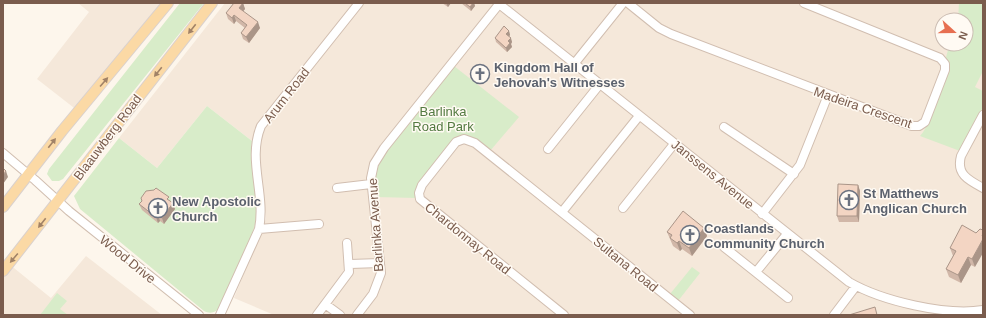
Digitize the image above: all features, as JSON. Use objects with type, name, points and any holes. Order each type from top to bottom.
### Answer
[{"type":"main road","name":"Blaauwberg Road","points":[[3,271],[59,201],[144,88],[212,3]]},
{"type":"main road","points":[[3,207],[164,4]]},
{"type":"street","name":"Arum Road","points":[[220,315],[258,229],[261,210],[255,154],[256,140],[261,126],[359,3]]},
{"type":"street","name":"Janssens Avenue","points":[[499,3],[840,276],[856,286],[894,299],[950,312],[983,310]]},
{"type":"street","name":"Barlinka Avenue","points":[[357,315],[376,289],[380,273],[371,171],[378,156],[499,3]]},
{"type":"street","points":[[574,64],[623,3]]},
{"type":"street","name":"Madeira Crescent","points":[[628,3],[659,28],[671,34],[909,125],[917,126],[923,124],[927,118],[945,67],[943,61],[937,56],[820,6],[804,3]]},
{"type":"street","points":[[548,149],[600,84]]},
{"type":"street","points":[[762,214],[794,174],[805,156],[828,95]]},
{"type":"street","points":[[983,115],[961,156],[959,163],[961,173],[964,177],[983,188]]},
{"type":"street","points":[[562,212],[639,116]]},
{"type":"street","points":[[724,127],[794,174]]},
{"type":"street","name":"Chardonnay Road","points":[[562,212],[475,143],[468,140],[460,140],[454,144],[420,190],[420,196],[424,203],[564,315]]},
{"type":"street","points":[[623,208],[674,144]]},
{"type":"street","name":"Wood Drive","points":[[3,153],[69,211],[199,315]]},
{"type":"street","points":[[337,188],[372,184]]},
{"type":"street","name":"Sultana Road","points":[[562,212],[690,315]]},
{"type":"street","points":[[258,229],[319,224]]},
{"type":"street","points":[[756,272],[787,234]]},
{"type":"street","points":[[317,315],[348,276],[350,264],[348,243]]},
{"type":"street","points":[[724,247],[788,298]]},
{"type":"street","points":[[350,264],[380,263]]},
{"type":"street","points":[[834,315],[856,286]]},
{"type":"street","points":[[325,304],[340,315]]},
{"type":"shaded area","points":[[78,3],[168,3],[78,111],[37,79],[89,12]]},
{"type":"shaded area","points":[[225,3],[983,3],[983,315],[274,315],[234,298],[266,219],[259,151],[252,141],[207,106],[157,168],[119,138]]},
{"type":"shaded area","points":[[86,256],[162,315],[3,315],[3,271],[9,264],[51,298]]},
{"type":"green space","points":[[180,3],[204,3],[63,179],[59,181],[52,181],[47,174],[49,169]]},
{"type":"green space","points":[[959,3],[983,3],[983,71],[975,87],[983,91],[983,107],[960,151],[920,136],[925,129],[934,107],[948,52],[974,52],[974,12],[958,12]]},
{"type":"green space","name":"Barlinka Road Park","points":[[454,66],[519,117],[490,151],[470,137],[453,140],[420,180],[417,188],[417,198],[375,197],[374,173],[380,158]]},
{"type":"green space","points":[[207,106],[252,141],[251,150],[257,203],[256,222],[242,260],[220,307],[217,311],[211,313],[204,311],[80,209],[74,196],[119,138],[157,168]]},
{"type":"green space","points":[[692,267],[700,273],[678,301],[670,294]]},
{"type":"green space","points":[[57,293],[67,301],[60,309],[68,315],[40,315]]},
{"type":"building","points":[[234,3],[243,3],[239,8],[258,22],[246,37],[241,33],[247,25],[234,15],[232,18],[226,13]]},
{"type":"building","points":[[465,3],[473,3],[470,7]]},
{"type":"building","points":[[504,26],[509,31],[506,34],[511,38],[508,41],[510,43],[506,48],[495,38]]},
{"type":"building","points":[[3,168],[6,171],[3,175]]},
{"type":"building","points":[[838,184],[858,185],[857,216],[837,216]]},
{"type":"building","name":"New Apostolic Church","points":[[156,188],[169,197],[167,199],[173,203],[162,218],[158,215],[156,217],[139,204],[142,201],[141,198],[146,191],[154,190]]},
{"type":"building","points":[[683,211],[704,228],[689,248],[679,241],[677,243],[670,238],[672,235],[667,232]]},
{"type":"building","points":[[962,225],[976,233],[980,229],[983,230],[983,239],[972,259],[968,257],[958,275],[946,269],[956,251],[950,248]]},
{"type":"building","points":[[875,307],[877,315],[849,315]]},
{"type":"place","name":"Kingdom Hall of Jehovah's Witnesses","points":[[480,74]]},
{"type":"place","name":"St Matthews Anglican Church","points":[[849,200]]},
{"type":"place","name":"New Apostolic Church","points":[[158,208]]},
{"type":"place","name":"Coastlands Community Church","points":[[690,235]]}]
